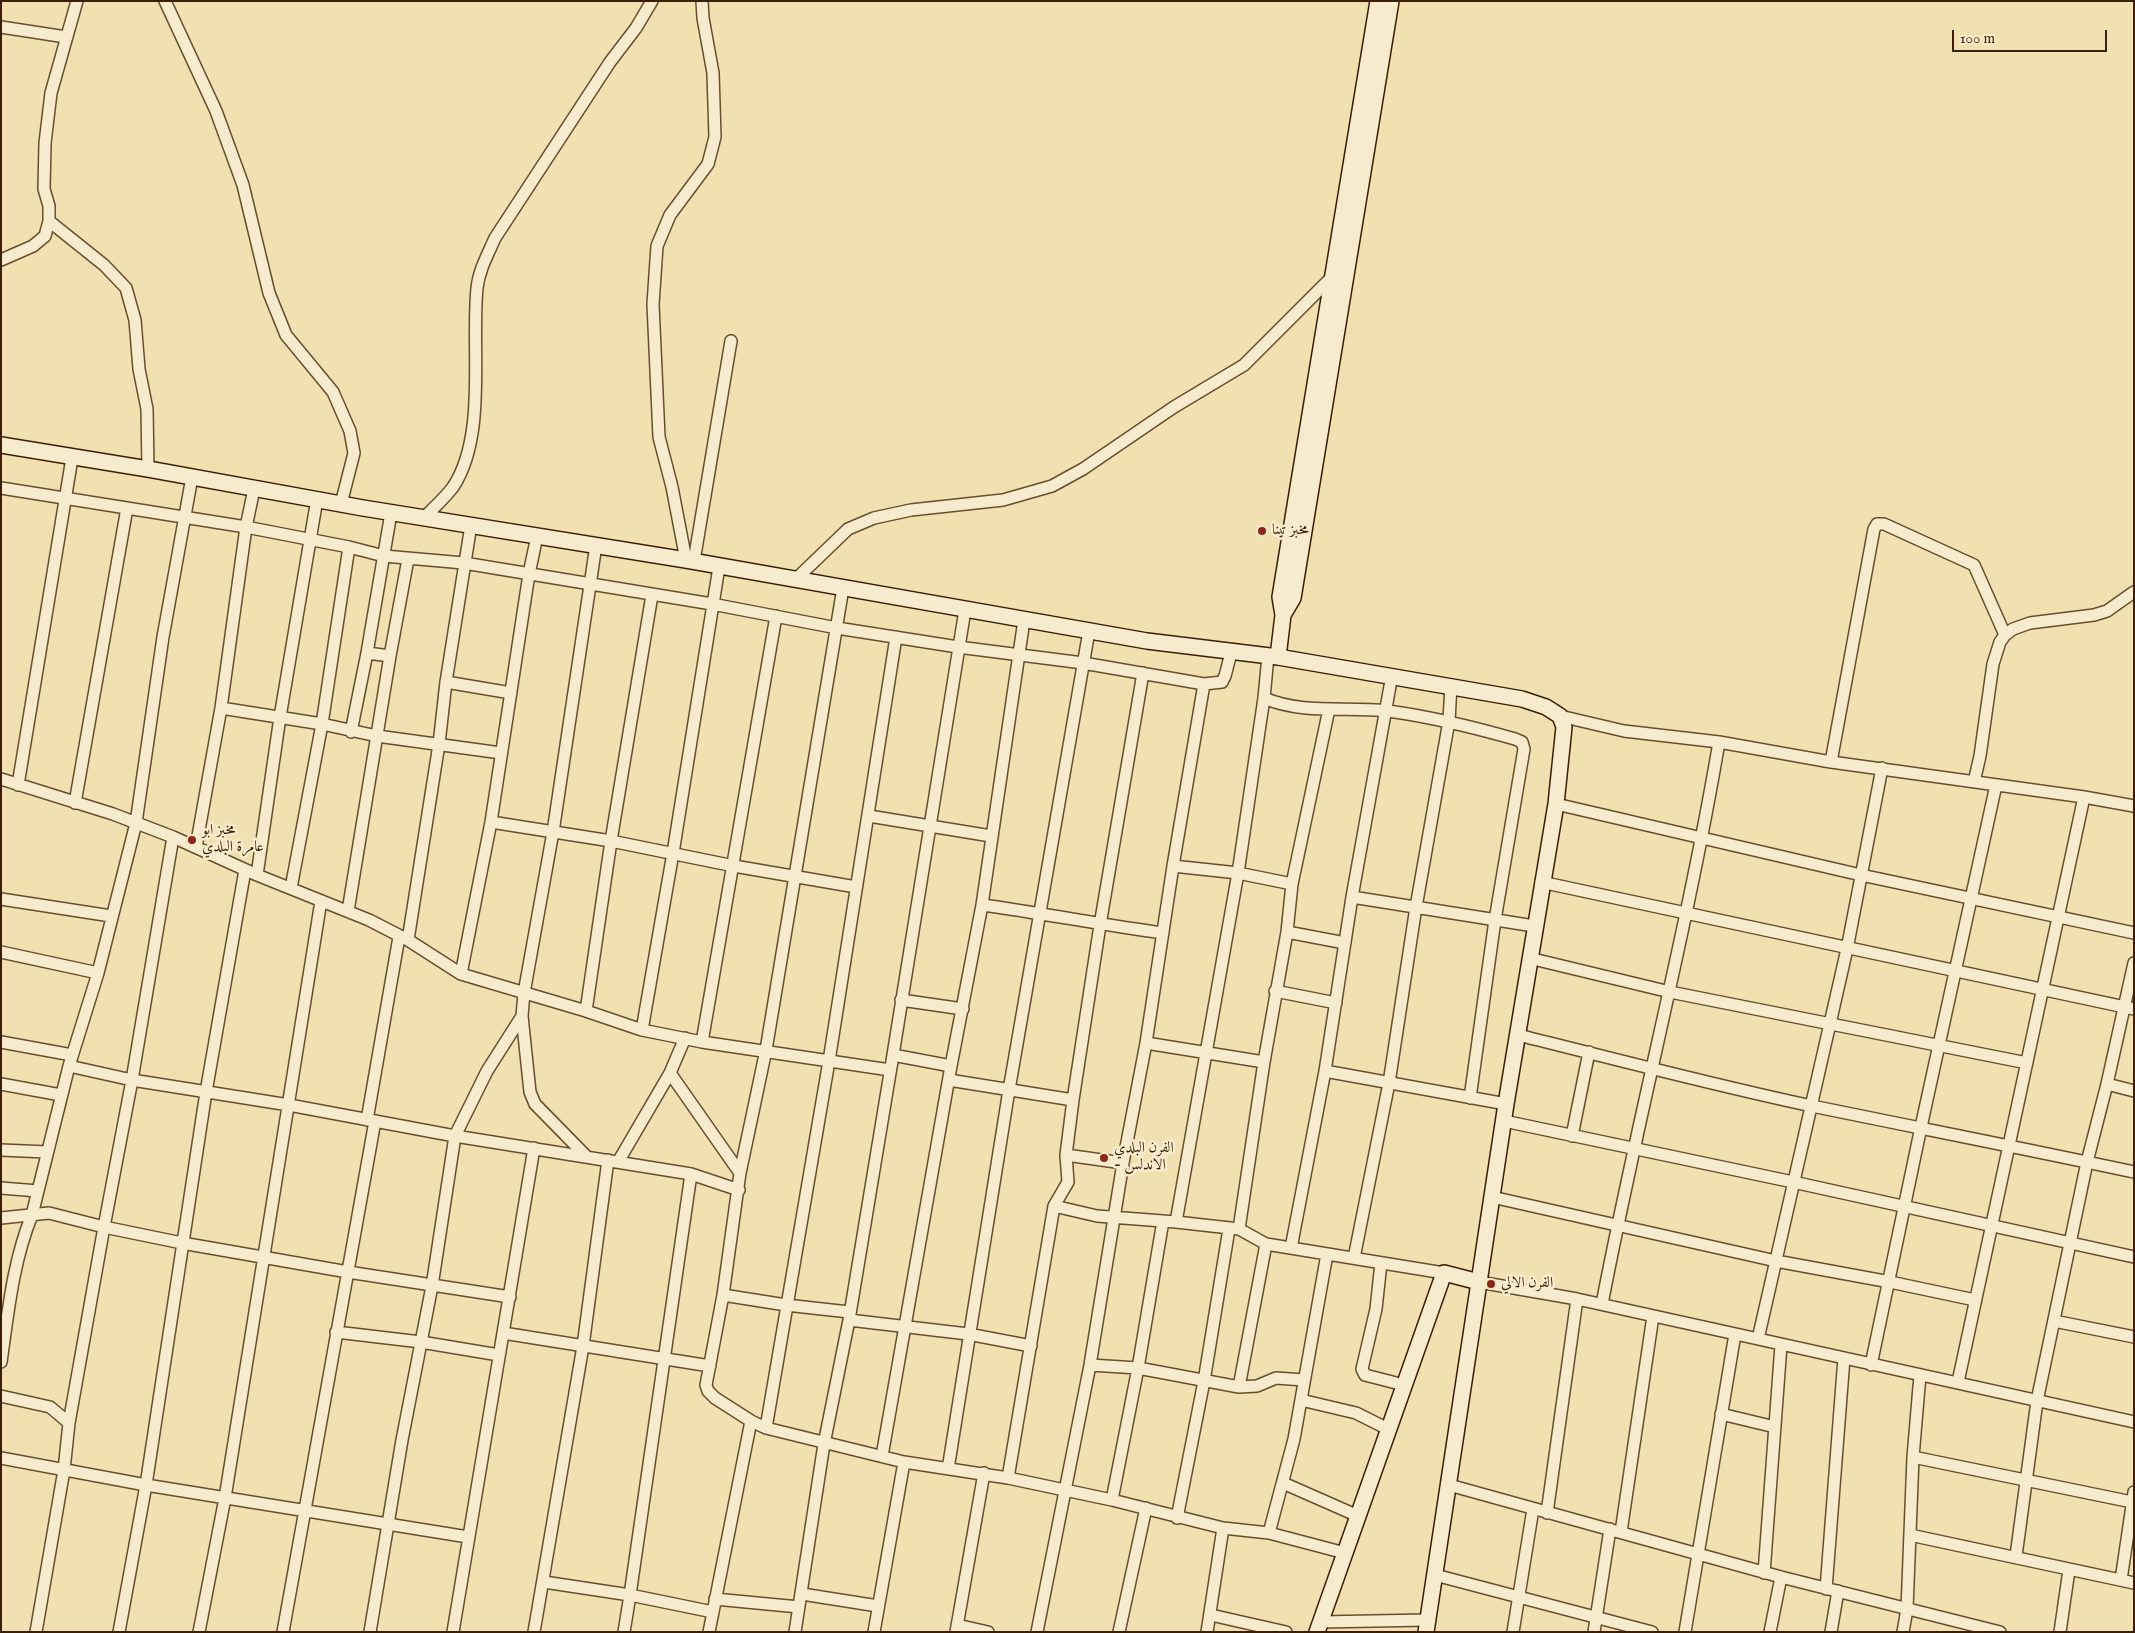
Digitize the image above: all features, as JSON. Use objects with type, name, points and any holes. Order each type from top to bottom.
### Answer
[{"type":"street","points":[[1,260],[33,246],[45,236],[49,221],[49,206],[44,189],[45,143],[51,93],[77,1]]},
{"type":"street","points":[[166,1],[216,111],[242,185],[269,293],[286,335],[302,357],[333,392],[350,430],[354,453],[341,504]]},
{"type":"street","points":[[424,518],[453,487],[467,457],[474,426],[477,286],[484,261],[495,238],[610,62],[636,28],[652,1]]},
{"type":"street","points":[[690,561],[659,437],[653,304],[658,246],[670,215],[708,164],[715,138],[713,73],[703,18],[702,1]]},
{"type":"street","points":[[1283,615],[1280,597],[1378,1]]},
{"type":"street","points":[[1176,1222],[1238,873],[1264,698],[1283,615],[1293,598],[1391,1]]},
{"type":"street","points":[[1,27],[66,37]]},
{"type":"street","points":[[49,221],[104,265],[126,288],[135,320],[139,368],[147,409],[148,469]]},
{"type":"street","points":[[795,580],[848,529],[874,518],[911,510],[1003,500],[1052,486],[1083,469],[1174,407],[1244,365],[1334,275]]},
{"type":"street","points":[[690,561],[731,341]]},
{"type":"street","points":[[1,445],[148,469],[391,513],[690,561],[1175,646],[1273,657],[1451,685],[1522,699],[1546,707],[1560,716],[1624,731],[1719,742],[1831,762],[2084,797],[2134,806]]},
{"type":"street","points":[[18,785],[72,458]]},
{"type":"street","points":[[1,1362],[5,1295],[32,1215],[61,1095],[98,973],[136,823],[163,637],[192,477]]},
{"type":"street","points":[[2,489],[246,527],[349,546],[384,556],[464,563],[712,604],[837,628],[958,647],[1083,663],[1204,684],[1222,682],[1232,653]]},
{"type":"street","points":[[196,847],[221,708],[246,527],[254,489]]},
{"type":"street","points":[[256,875],[280,717],[317,500]]},
{"type":"street","points":[[75,803],[126,508]]},
{"type":"street","points":[[351,732],[367,653],[391,513]]},
{"type":"street","points":[[1831,762],[1874,530],[1877,524],[1884,524],[1974,565],[2005,635]]},
{"type":"street","points":[[283,1632],[348,1272],[371,1120],[439,744],[446,682],[471,525]]},
{"type":"street","points":[[461,974],[490,822],[529,574],[537,536]]},
{"type":"street","points":[[586,1156],[535,1104],[530,1092],[522,1016],[524,993],[553,832],[596,545]]},
{"type":"street","points":[[291,888],[322,724],[349,546]]},
{"type":"street","points":[[348,911],[408,559]]},
{"type":"street","points":[[642,1030],[673,853],[719,567]]},
{"type":"street","points":[[843,588],[766,1050],[740,1173],[739,1190],[706,1385],[708,1391],[715,1398],[750,1421],[766,1428],[824,1444],[904,1462],[984,1473],[1067,1490],[1224,1528],[1270,1533],[1344,1553]]},
{"type":"street","points":[[1974,782],[1980,756],[1993,664],[2000,642],[2005,635],[2013,629],[2030,623],[2094,615],[2107,611],[2134,592]]},
{"type":"street","points":[[586,1011],[652,595]]},
{"type":"street","points":[[795,1632],[824,1444],[849,1316],[965,610]]},
{"type":"street","points":[[702,1042],[776,616]]},
{"type":"street","points":[[882,1456],[951,1066],[982,905],[1024,620]]},
{"type":"street","points":[[948,1469],[968,1334],[1009,1090],[1089,631]]},
{"type":"street","points":[[766,1428],[829,1061],[896,637]]},
{"type":"street","points":[[367,653],[390,656]]},
{"type":"street","points":[[1008,1478],[1054,1206],[1068,1182],[1066,1155],[1073,1100],[1100,925],[1144,673]]},
{"type":"street","points":[[1291,1248],[1325,1071],[1352,896],[1392,675]]},
{"type":"street","points":[[446,682],[511,693]]},
{"type":"street","points":[[1037,1632],[1067,1490],[1090,1365],[1123,1163],[1146,1043],[1173,866],[1204,684]]},
{"type":"street","points":[[1354,1258],[1388,1083],[1416,907],[1449,721],[1451,685]]},
{"type":"street","points":[[1264,698],[1296,708],[1386,711],[1449,721],[1522,742],[1524,749],[1495,920],[1470,1098]]},
{"type":"street","points":[[221,708],[322,724],[351,732],[501,753]]},
{"type":"street","points":[[1177,1518],[1234,1229],[1287,932],[1292,884],[1329,709]]},
{"type":"street","points":[[1444,1274],[1318,1627],[1426,1626],[1534,926],[1556,804],[1564,727],[1560,716]]},
{"type":"street","points":[[1602,1304],[1633,1148],[1653,1069],[1703,837],[1719,742]]},
{"type":"street","points":[[1758,1339],[1847,948],[1882,768]]},
{"type":"street","points":[[1,779],[173,836],[256,875],[348,911],[404,938],[461,974],[586,1011],[642,1030],[702,1042],[766,1050],[890,1070]]},
{"type":"street","points":[[1872,1365],[1921,1127],[1996,785]]},
{"type":"street","points":[[1958,1382],[2084,797]]},
{"type":"street","points":[[1556,804],[1861,875],[2134,933]]},
{"type":"street","points":[[869,816],[991,836]]},
{"type":"street","points":[[490,822],[612,841],[734,866],[856,886]]},
{"type":"street","points":[[36,1632],[64,1470],[70,1423],[132,1080],[173,836]]},
{"type":"street","points":[[1173,866],[1238,873],[1292,884]]},
{"type":"street","points":[[119,1632],[146,1485],[206,1092],[245,870]]},
{"type":"street","points":[[1541,882],[2128,1008]]},
{"type":"street","points":[[1352,896],[1534,926]]},
{"type":"street","points":[[1,899],[111,916]]},
{"type":"street","points":[[199,1632],[224,1498],[321,901]]},
{"type":"street","points":[[982,905],[1040,913],[1100,925],[1163,933]]},
{"type":"street","points":[[1287,932],[1345,943]]},
{"type":"street","points":[[1,952],[98,973]]},
{"type":"street","points":[[1529,958],[1670,992],[2027,1064]]},
{"type":"street","points":[[2016,1556],[2037,1401],[2087,1162],[2128,1008],[2134,963]]},
{"type":"street","points":[[1275,991],[1336,1003]]},
{"type":"street","points":[[901,1000],[963,1009]]},
{"type":"street","points":[[370,1632],[402,1440],[432,1286],[455,1136],[487,1072],[522,1016]]},
{"type":"street","points":[[1518,1034],[1653,1069],[1811,1105],[2134,1172]]},
{"type":"street","points":[[534,1632],[544,1582],[613,1161],[670,1072],[685,1038]]},
{"type":"street","points":[[1,1042],[132,1080],[289,1105],[455,1136],[691,1174],[739,1190]]},
{"type":"street","points":[[1146,1043],[1207,1051],[1264,1062]]},
{"type":"street","points":[[1572,1136],[1590,1052]]},
{"type":"street","points":[[893,1055],[951,1066]]},
{"type":"street","points":[[1325,1071],[1506,1104]]},
{"type":"street","points":[[670,1072],[740,1173]]},
{"type":"street","points":[[949,1080],[1073,1100]]},
{"type":"street","points":[[1,1084],[61,1095]]},
{"type":"street","points":[[2107,1084],[2134,1091]]},
{"type":"street","points":[[1504,1121],[1905,1206],[2134,1257]]},
{"type":"street","points":[[453,1632],[534,1148]]},
{"type":"street","points":[[2,1150],[47,1152]]},
{"type":"street","points":[[1066,1155],[1123,1163]]},
{"type":"street","points":[[624,1632],[691,1174]]},
{"type":"street","points":[[1,1188],[38,1191]]},
{"type":"street","points":[[1492,1197],[1776,1261],[1975,1300]]},
{"type":"street","points":[[1054,1206],[1097,1216],[1234,1229],[1266,1244],[1444,1274],[1602,1304],[2134,1422]]},
{"type":"street","points":[[1,1218],[49,1213],[104,1227],[182,1243],[432,1286],[510,1297]]},
{"type":"street","points":[[1112,1500],[1164,1221]]},
{"type":"street","points":[[1239,1387],[1266,1244]]},
{"type":"street","points":[[1270,1533],[1294,1439],[1327,1254]]},
{"type":"street","points":[[1381,1263],[1376,1309],[1362,1369],[1365,1375],[1404,1385]]},
{"type":"street","points":[[722,1295],[849,1316],[906,1328],[968,1334],[1031,1346]]},
{"type":"street","points":[[1547,1513],[1577,1299]]},
{"type":"street","points":[[1594,1632],[1616,1530],[1653,1316]]},
{"type":"street","points":[[2054,1321],[2134,1336]]},
{"type":"street","points":[[336,1332],[420,1342],[499,1356]]},
{"type":"street","points":[[503,1333],[710,1366]]},
{"type":"street","points":[[1686,1632],[1735,1334]]},
{"type":"street","points":[[1764,1573],[1781,1344]]},
{"type":"street","points":[[1826,1589],[1844,1358]]},
{"type":"street","points":[[1090,1365],[1138,1368],[1239,1387],[1257,1386],[1276,1378],[1304,1380]]},
{"type":"street","points":[[1903,1632],[1907,1609],[1913,1457],[1920,1375]]},
{"type":"street","points":[[1,1396],[50,1407],[70,1423]]},
{"type":"street","points":[[1300,1400],[1356,1413],[1388,1429]]},
{"type":"street","points":[[1721,1414],[1775,1427]]},
{"type":"street","points":[[709,1632],[750,1421]]},
{"type":"street","points":[[1913,1457],[2026,1480],[2133,1497],[2120,1580]]},
{"type":"street","points":[[1,1458],[146,1485],[468,1537]]},
{"type":"street","points":[[874,1632],[904,1462]]},
{"type":"street","points":[[984,1473],[956,1628],[988,1632]]},
{"type":"street","points":[[1283,1483],[1358,1516]]},
{"type":"street","points":[[1449,1485],[1547,1513],[1616,1530],[1764,1573],[2000,1632]]},
{"type":"street","points":[[1118,1632],[1146,1508]]},
{"type":"street","points":[[1513,1632],[1533,1509]]},
{"type":"street","points":[[1207,1632],[1224,1528]]},
{"type":"street","points":[[1910,1535],[2016,1556],[2069,1570],[2134,1583]]},
{"type":"street","points":[[2060,1632],[2069,1570]]},
{"type":"street","points":[[1435,1575],[1652,1632]]},
{"type":"street","points":[[1770,1632],[1781,1577]]},
{"type":"street","points":[[544,1582],[630,1595],[712,1612]]},
{"type":"street","points":[[1831,1632],[1838,1591]]},
{"type":"street","points":[[802,1594],[878,1606]]},
{"type":"street","points":[[715,1598],[799,1607]]},
{"type":"street","points":[[1210,1615],[1286,1632]]},
{"type":"place","name":"مخبز تينا","points":[[1262,531]]},
{"type":"place","name":"مخبز ابو عامرة البلدي","points":[[192,840]]},
{"type":"place","name":"الفرن البلدي - الاندلس","points":[[1104,1158]]},
{"type":"place","name":"الفرن الالي","points":[[1491,1284]]}]
